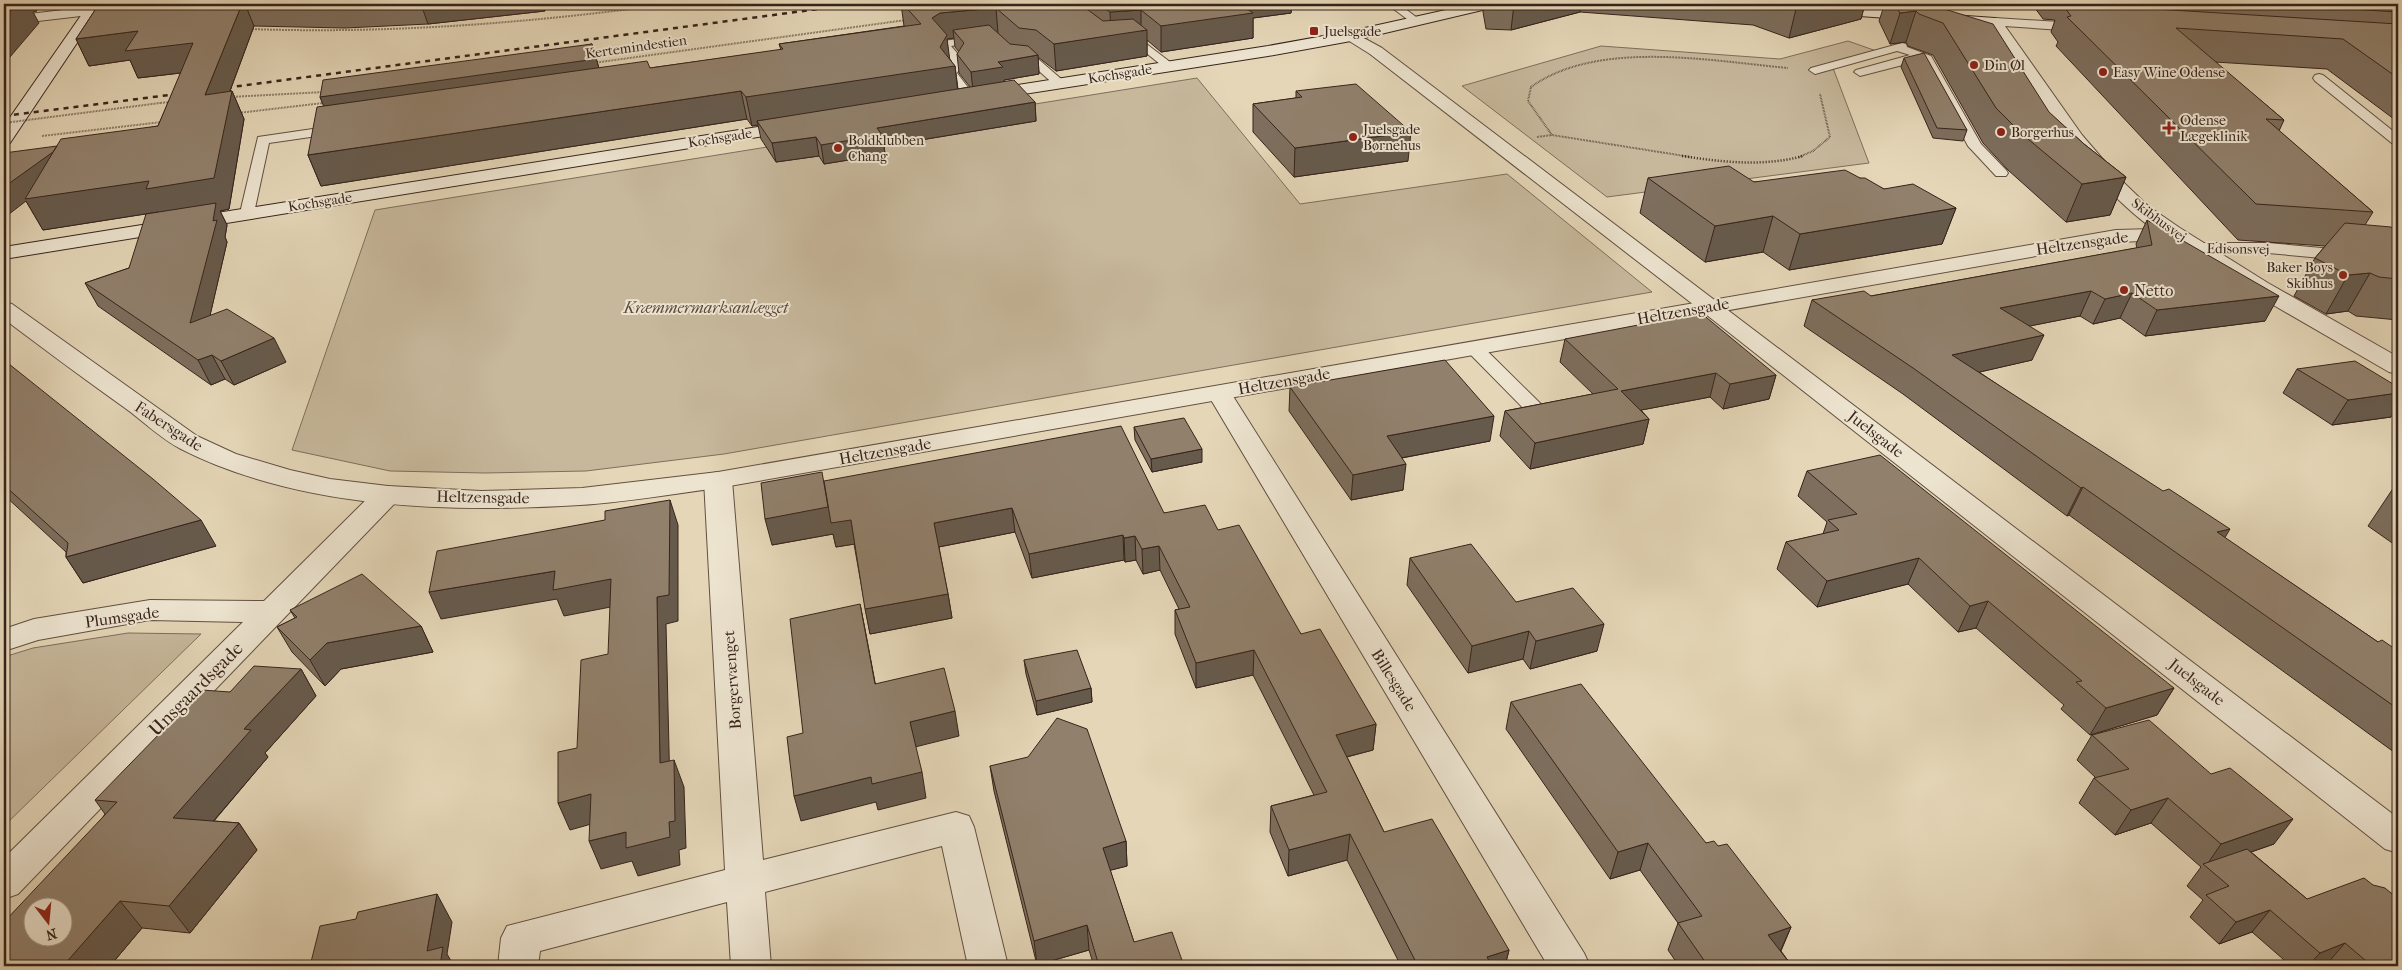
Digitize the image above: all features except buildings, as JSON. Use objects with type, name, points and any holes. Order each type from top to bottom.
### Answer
[{"type":"street","points":[[4,21],[94,7],[149,4]]},
{"type":"street","name":"Kochsgade","points":[[1422,19],[1473,4]]},
{"type":"street","name":"Kochsgade","points":[[951,101],[1170,67],[1351,36],[1490,4]]},
{"type":"street","name":"Skibhusvej","points":[[1982,4],[2100,169],[2133,203],[2176,234],[2244,278],[2398,367]]},
{"type":"street","points":[[4,140],[94,7]]},
{"type":"street","points":[[1806,9],[2110,29]]},
{"type":"street","name":"Juelsgade","points":[[1351,36],[1376,51],[1494,143],[1711,306],[2398,838]]},
{"type":"street","name":"Kochsgade","points":[[4,253],[814,123]]},
{"type":"street","name":"Heltzensgade","points":[[388,494],[481,500],[582,496],[718,480],[2116,236],[2176,234]]},
{"type":"street","name":"Fabersgade","points":[[4,309],[188,442],[227,460],[284,477],[330,487],[388,494]]},
{"type":"street","name":"Billesgade","points":[[1219,392],[1570,966]]},
{"type":"street","name":"Borgervænget","points":[[718,480],[751,966]]},
{"type":"street","name":"Unsgaardsgade","points":[[4,883],[388,494]]},
{"type":"street","name":"Plumsgade","points":[[4,640],[34,630],[150,610],[272,612]]},
{"type":"street","points":[[518,966],[520,938],[956,828],[988,966]]},
{"type":"lane","points":[[1392,4],[1422,19]]},
{"type":"lane","points":[[1885,14],[1926,29]]},
{"type":"lane","points":[[970,98],[951,73],[958,61],[943,44],[994,37]]},
{"type":"lane","points":[[1109,44],[1136,39],[1170,67]]},
{"type":"lane","points":[[1815,70],[1899,47],[1927,58],[1975,146],[2001,173]]},
{"type":"lane","points":[[1005,48],[1017,59],[1033,60],[1061,84]]},
{"type":"lane","points":[[2003,54],[2021,59]]},
{"type":"lane","points":[[1860,72],[1920,56]]},
{"type":"lane","points":[[2319,78],[2398,142]]},
{"type":"lane","points":[[248,213],[264,140],[350,127]]},
{"type":"lane","name":"Edisonsvej","points":[[2198,248],[2268,248],[2398,260]]},
{"type":"lane","points":[[1474,348],[1540,414]]},
{"type":"path","points":[[246,29],[302,32],[478,24],[669,4]]},
{"type":"path","name":"Kertemindestien","points":[[588,64],[914,19]]},
{"type":"path","points":[[1494,143],[1552,136],[1709,159],[1744,162],[1776,161],[1800,157],[1816,150],[1830,138],[1815,70],[1689,60],[1623,60],[1571,66],[1546,76],[1531,87],[1528,101],[1552,136]]},
{"type":"path","points":[[229,97],[324,92]]},
{"type":"path","points":[[4,123],[177,101]]},
{"type":"path","points":[[229,114],[327,102]]},
{"type":"path","points":[[33,137],[170,121]]},
{"type":"green space","points":[[1848,41],[1885,54],[1833,68],[1869,163],[1607,197],[1462,86],[1601,46],[1780,59]]},
{"type":"green space","name":"Kræmmermarksanlægget","points":[[1197,78],[1300,204],[1507,174],[1652,292],[724,454],[586,471],[485,473],[390,471],[292,450],[375,210]]},
{"type":"green space","points":[[128,633],[201,634],[4,826],[4,657],[33,648]]},
{"type":"railway","points":[[217,89],[856,4]]},
{"type":"railway","points":[[4,116],[185,93]]},
{"type":"place","name":"Juelsgade","points":[[1314,31]]},
{"type":"place","name":"Din Øl","points":[[1974,65]]},
{"type":"place","name":"Easy Wine Odense","points":[[2103,72]]},
{"type":"place","name":"Odense Lægeklinik","points":[[2169,128]]},
{"type":"place","name":"Borgerhus","points":[[2001,132]]},
{"type":"place","name":"Juelsgade Børnehus","points":[[1353,137]]},
{"type":"place","name":"Boldklubben Chang","points":[[838,148]]},
{"type":"place","name":"Baker Boys Skibhus","points":[[2343,275]]},
{"type":"place","name":"Netto","points":[[2124,290]]}]
